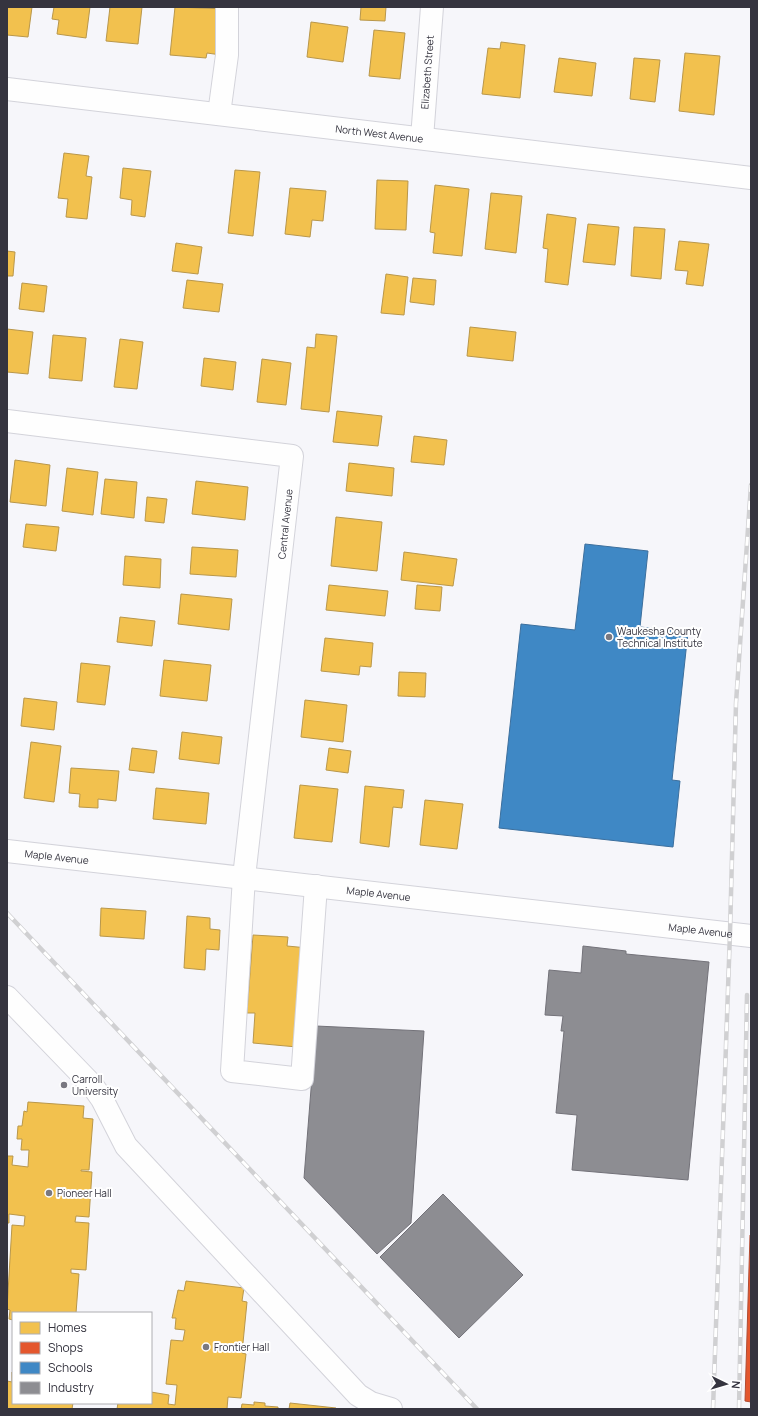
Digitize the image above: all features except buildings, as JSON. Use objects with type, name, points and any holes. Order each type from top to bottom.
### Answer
[{"type":"street","points":[[219,114],[227,55],[227,7]]},
{"type":"street","name":"Elizabeth Street","points":[[422,138],[432,7]]},
{"type":"street","name":"North West Avenue","points":[[7,89],[751,178]]},
{"type":"street","name":"Central Avenue","points":[[7,421],[292,456],[244,877]]},
{"type":"street","name":"Maple Avenue","points":[[7,851],[751,936]]},
{"type":"street","points":[[244,877],[232,1071],[302,1079],[316,886]]},
{"type":"street","points":[[7,997],[92,1085],[102,1100],[126,1146],[358,1395],[371,1403],[391,1409]]},
{"type":"railway","points":[[713,1409],[730,933],[736,703],[751,485]]},
{"type":"railway","points":[[7,913],[477,1409]]},
{"type":"railway","points":[[739,1409],[747,995]]},
{"type":"place","name":"Waukesha County Technical Institute","points":[[609,637]]},
{"type":"place","name":"Carroll University","points":[[64,1085]]},
{"type":"place","name":"Pioneer Hall","points":[[49,1193]]},
{"type":"place","name":"Frontier Hall","points":[[206,1347]]}]
